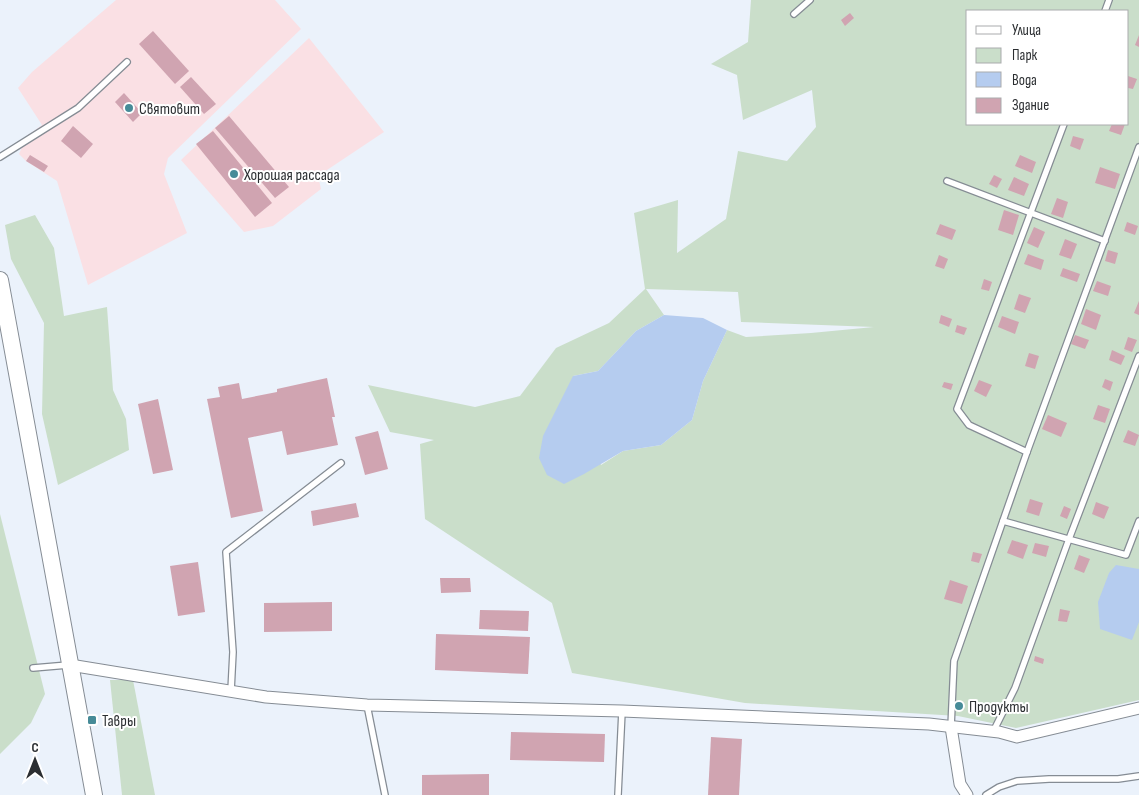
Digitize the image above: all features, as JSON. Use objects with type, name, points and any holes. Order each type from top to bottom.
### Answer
[{"type":"main road","points":[[0,280],[94,795]]},
{"type":"street","points":[[70,665],[266,696],[367,705],[622,712],[929,724],[1017,737],[1139,708]]},
{"type":"street","points":[[951,727],[960,784],[967,795]]},
{"type":"lane","points":[[794,14],[810,0]]},
{"type":"lane","points":[[0,158],[78,108],[127,62]]},
{"type":"lane","points":[[1027,452],[969,424],[958,409],[1064,125]]},
{"type":"lane","points":[[951,727],[954,660],[1027,452],[1139,147]]},
{"type":"lane","points":[[947,181],[1105,240]]},
{"type":"lane","points":[[993,732],[1015,688],[1069,539],[1139,356]]},
{"type":"lane","points":[[231,691],[233,652],[226,552],[341,463]]},
{"type":"lane","points":[[1003,521],[1126,555],[1139,521]]},
{"type":"lane","points":[[33,668],[70,665]]},
{"type":"lane","points":[[367,705],[386,795]]},
{"type":"lane","points":[[618,795],[622,712]]},
{"type":"lane","points":[[986,795],[999,787],[1018,781],[1118,779],[1139,776]]},
{"type":"shaded area","points":[[116,0],[275,0],[301,29],[168,158],[164,174],[187,233],[88,285],[57,181],[26,161],[19,154],[27,136],[42,125],[18,88],[32,72]]},
{"type":"shaded area","points":[[309,38],[384,132],[318,176],[321,189],[273,226],[244,232],[181,160]]},
{"type":"green space","points":[[751,0],[1139,0],[1139,700],[1016,728],[958,716],[745,703],[572,673],[552,603],[425,519],[420,444],[434,440],[390,432],[368,385],[475,407],[520,396],[556,348],[609,323],[645,289],[634,213],[678,200],[677,253],[726,219],[738,151],[787,161],[816,127],[812,90],[743,120],[737,75],[711,64],[748,42]],"holes":[[[646,289],[738,292],[741,322],[874,327],[746,337],[727,330],[703,381],[692,420],[661,445],[623,451],[601,465],[573,376],[598,371],[636,331],[664,315]]]},
{"type":"green space","points":[[35,215],[54,248],[64,316],[107,307],[113,390],[126,419],[129,450],[58,485],[42,414],[44,323],[11,259],[5,225]]},
{"type":"green space","points":[[0,514],[45,694],[31,723],[0,754]]},
{"type":"green space","points":[[110,680],[133,680],[155,795],[122,795]]},
{"type":"water","points":[[664,315],[703,318],[727,330],[703,381],[692,420],[661,445],[623,451],[564,484],[547,475],[539,458],[543,436],[573,376],[598,371],[636,331]]},
{"type":"water","points":[[1116,565],[1139,569],[1139,622],[1132,640],[1100,629],[1098,602],[1109,573]]},
{"type":"building","points":[[850,13],[854,18],[845,26],[841,20]]},
{"type":"building","points":[[153,31],[189,71],[175,84],[139,44]]},
{"type":"building","points":[[1139,35],[1139,47],[1135,45]]},
{"type":"building","points":[[1129,76],[1137,79],[1133,89],[1129,88]]},
{"type":"building","points":[[191,77],[216,104],[204,114],[180,87]]},
{"type":"building","name":"Святовит","points":[[124,93],[142,113],[133,122],[115,102]]},
{"type":"building","points":[[229,116],[289,187],[275,198],[215,128]]},
{"type":"building","points":[[1112,125],[1125,125],[1121,135],[1109,131]]},
{"type":"building","points":[[73,126],[93,144],[81,158],[61,141]]},
{"type":"building","name":"Хорошая рассада","points":[[213,131],[272,203],[255,217],[196,144]]},
{"type":"building","points":[[1073,136],[1084,139],[1080,150],[1070,146]]},
{"type":"building","points":[[30,155],[48,166],[44,172],[26,161]]},
{"type":"building","points":[[1020,155],[1036,162],[1032,173],[1015,166]]},
{"type":"building","points":[[1100,167],[1120,174],[1115,189],[1095,183]]},
{"type":"building","points":[[994,175],[1002,179],[997,188],[989,184]]},
{"type":"building","points":[[1014,177],[1029,184],[1024,196],[1008,190]]},
{"type":"building","points":[[1057,198],[1068,202],[1063,218],[1051,214]]},
{"type":"building","points":[[1004,210],[1019,215],[1013,235],[998,230]]},
{"type":"building","points":[[1127,222],[1138,226],[1135,235],[1124,231]]},
{"type":"building","points":[[940,224],[956,230],[952,240],[936,234]]},
{"type":"building","points":[[1034,227],[1045,232],[1038,248],[1027,243]]},
{"type":"building","points":[[1065,239],[1077,244],[1071,259],[1059,255]]},
{"type":"building","points":[[1108,250],[1118,253],[1115,264],[1105,261]]},
{"type":"building","points":[[1028,254],[1044,260],[1041,270],[1024,264]]},
{"type":"building","points":[[939,255],[948,259],[944,269],[935,266]]},
{"type":"building","points":[[1063,268],[1080,274],[1077,282],[1060,276]]},
{"type":"building","points":[[984,279],[992,282],[989,291],[981,289]]},
{"type":"building","points":[[1097,281],[1111,286],[1108,296],[1093,291]]},
{"type":"building","points":[[1019,294],[1031,298],[1025,313],[1014,309]]},
{"type":"building","points":[[1139,301],[1139,315],[1134,313]]},
{"type":"building","points":[[1086,309],[1101,315],[1096,330],[1081,324]]},
{"type":"building","points":[[941,315],[952,319],[949,327],[939,323]]},
{"type":"building","points":[[1002,316],[1019,322],[1015,334],[998,327]]},
{"type":"building","points":[[957,325],[967,328],[964,335],[955,332]]},
{"type":"building","points":[[1075,335],[1089,340],[1085,349],[1071,344]]},
{"type":"building","points":[[1128,337],[1137,340],[1132,352],[1124,349]]},
{"type":"building","points":[[1112,350],[1125,356],[1121,365],[1109,360]]},
{"type":"building","points":[[1029,353],[1039,356],[1035,369],[1025,366]]},
{"type":"building","points":[[327,378],[335,417],[332,417],[338,445],[287,455],[282,431],[248,438],[263,511],[231,518],[207,399],[220,397],[218,387],[239,383],[242,399],[277,392],[277,389]]},
{"type":"building","points":[[1105,379],[1113,382],[1110,391],[1102,387]]},
{"type":"building","points":[[979,380],[992,385],[986,397],[974,391]]},
{"type":"building","points":[[944,382],[953,384],[951,390],[942,387]]},
{"type":"building","points":[[158,399],[173,470],[153,474],[138,404]]},
{"type":"building","points":[[1098,405],[1110,409],[1105,423],[1093,419]]},
{"type":"building","points":[[1048,415],[1067,423],[1061,437],[1042,429]]},
{"type":"building","points":[[1128,430],[1139,435],[1135,446],[1123,442]]},
{"type":"building","points":[[378,431],[388,469],[365,475],[355,437]]},
{"type":"building","points":[[1030,499],[1043,503],[1039,516],[1026,512]]},
{"type":"building","points":[[1096,502],[1109,507],[1104,519],[1092,514]]},
{"type":"building","points":[[356,503],[359,517],[313,526],[311,511]]},
{"type":"building","points":[[1064,506],[1071,509],[1067,519],[1060,516]]},
{"type":"building","points":[[1012,540],[1028,545],[1023,559],[1007,553]]},
{"type":"building","points":[[1035,543],[1049,546],[1046,557],[1032,553]]},
{"type":"building","points":[[973,552],[982,554],[979,563],[971,561]]},
{"type":"building","points":[[1079,555],[1090,559],[1084,573],[1074,569]]},
{"type":"building","points":[[198,562],[205,612],[178,616],[170,566]]},
{"type":"building","points":[[440,578],[470,578],[471,592],[441,593]]},
{"type":"building","points":[[950,580],[968,586],[962,604],[944,599]]},
{"type":"building","points":[[332,602],[332,631],[264,632],[264,603]]},
{"type":"building","points":[[1060,609],[1070,611],[1067,622],[1058,621]]},
{"type":"building","points":[[480,610],[529,611],[528,631],[479,629]]},
{"type":"building","points":[[436,634],[530,637],[528,674],[435,670]]},
{"type":"building","points":[[1035,656],[1044,659],[1043,664],[1034,661]]},
{"type":"building","points":[[511,732],[605,734],[604,762],[510,760]]},
{"type":"building","points":[[711,737],[742,739],[739,795],[708,795]]},
{"type":"building","points":[[489,774],[489,795],[422,795],[422,775]]},
{"type":"place","name":"Святовит","points":[[129,108]]},
{"type":"place","name":"Хорошая рассада","points":[[234,174]]},
{"type":"place","name":"Продукты","points":[[959,706]]},
{"type":"place","name":"Тавры","points":[[92,720]]}]
